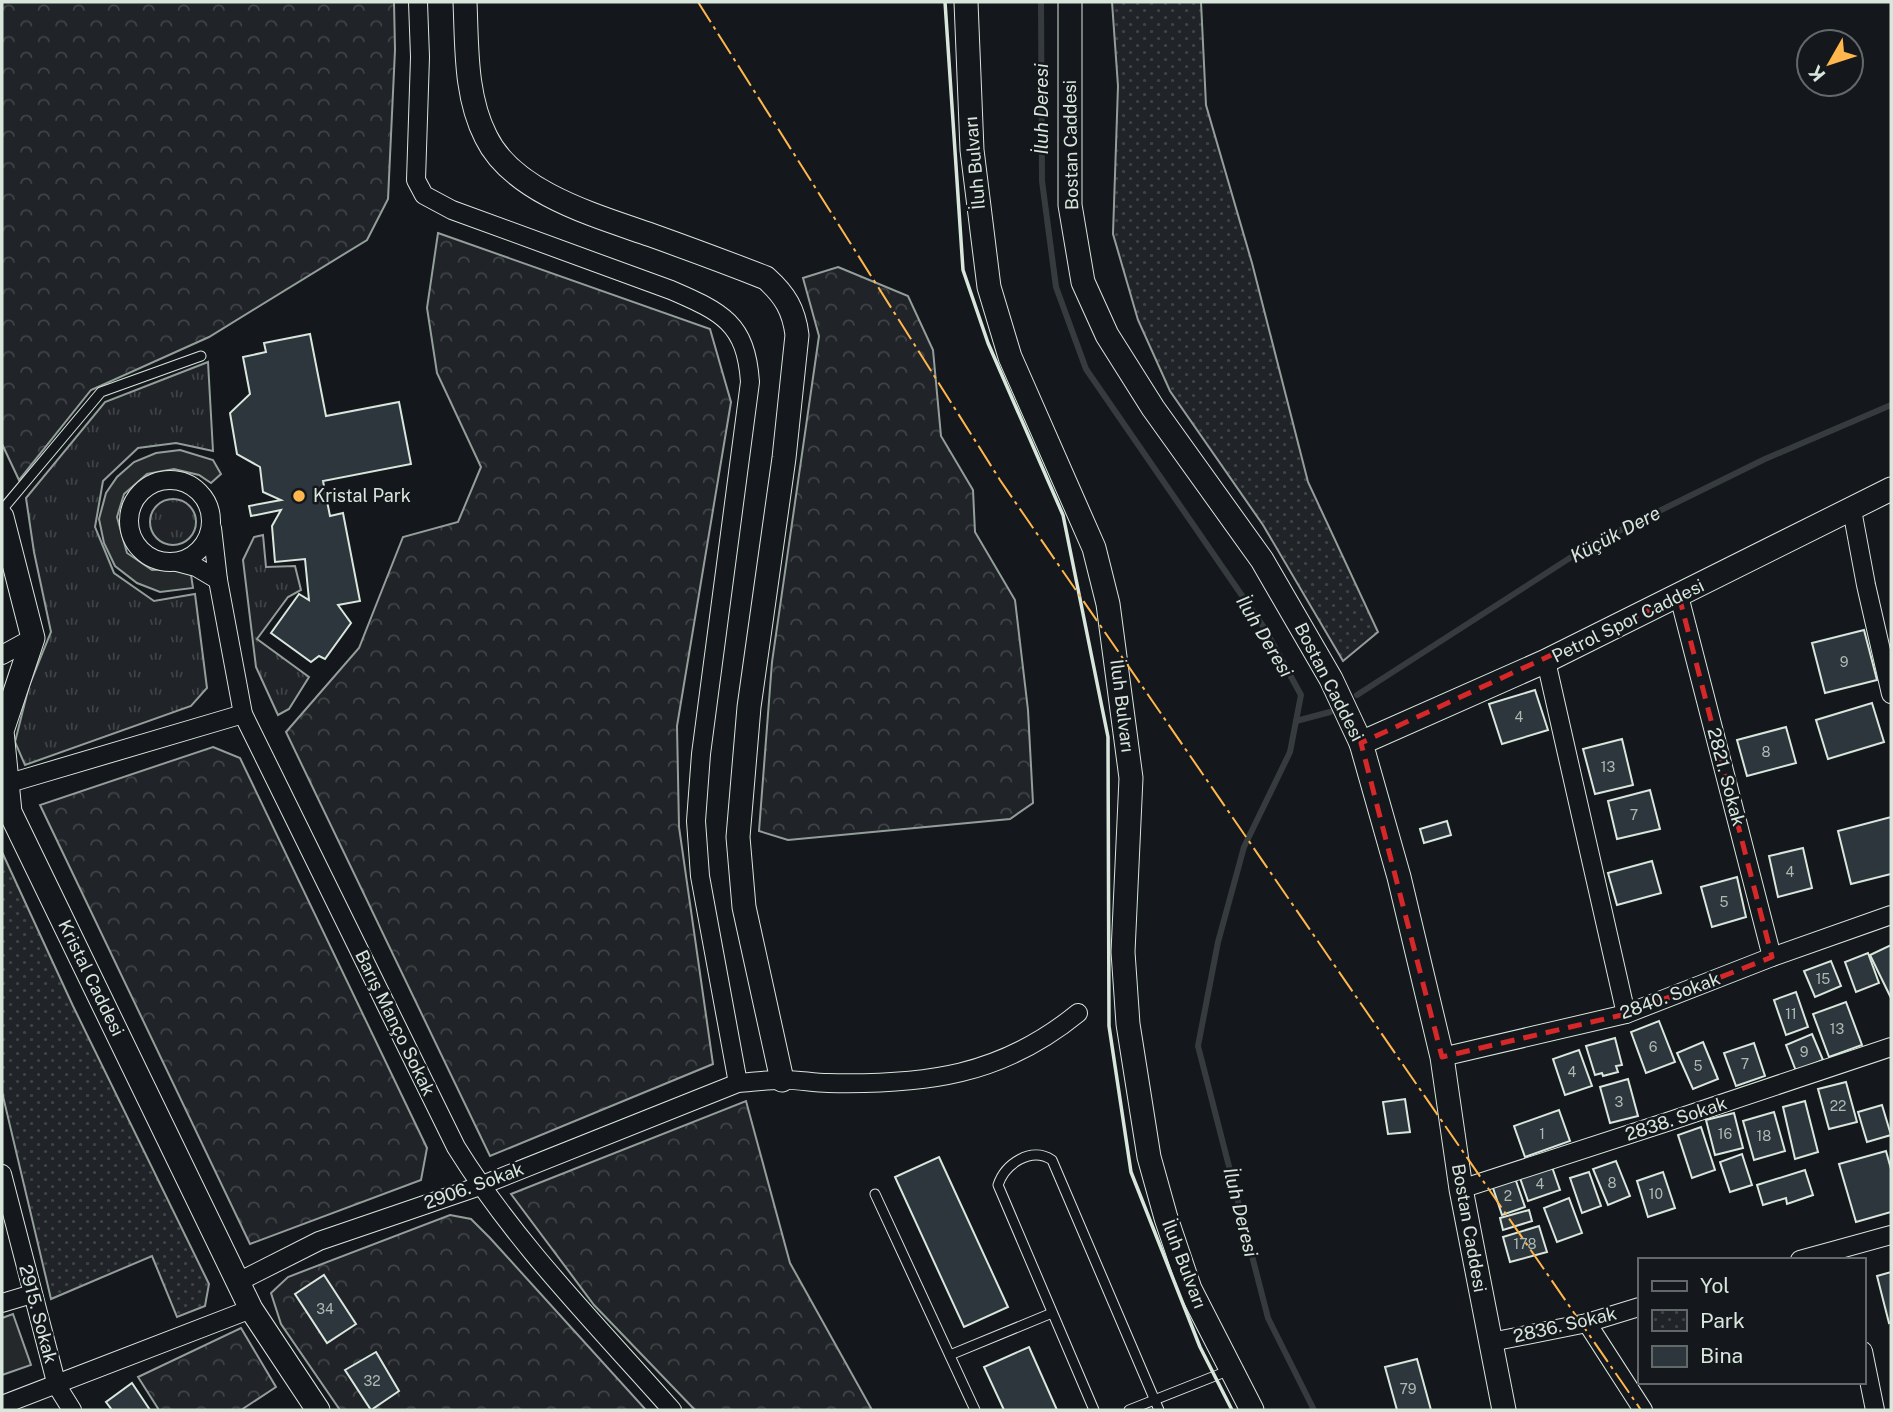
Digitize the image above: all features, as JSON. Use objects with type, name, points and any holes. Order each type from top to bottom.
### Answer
[{"type":"street","points":[[418,2],[420,57],[416,180],[424,195],[452,210],[704,304],[725,319],[745,345],[750,382],[701,754],[696,821],[700,876],[737,1083]]},
{"type":"street","points":[[465,2],[468,67],[474,107],[486,138],[508,168],[544,191],[598,217],[766,278],[790,306],[795,320],[797,335],[784,458],[749,707],[738,837],[744,907],[782,1080]]},
{"type":"street","name":"İluh Bulvarı","points":[[966,2],[972,150],[989,287],[1010,357],[1094,548],[1108,604],[1132,778],[1123,952],[1128,1024],[1149,1157],[1190,1289],[1252,1410]]},
{"type":"street","name":"Bostan Caddesi","points":[[1070,2],[1070,205],[1083,282],[1107,335],[1153,408],[1262,560],[1331,679],[1361,743],[1399,877],[1442,1057],[1461,1189],[1504,1410]]},
{"type":"street","points":[[177,562],[190,558],[201,549],[209,537],[212,523],[204,496],[193,486],[180,480],[166,479],[152,483],[140,491],[133,502],[129,515],[133,540],[152,558],[196,567],[218,580]]},
{"type":"street","name":"Petrol Spor Caddesi","points":[[1361,743],[1546,661],[1891,489]]},
{"type":"street","points":[[1852,510],[1866,585],[1889,673],[1891,694]]},
{"type":"street","points":[[2,517],[33,638],[2,655]]},
{"type":"street","name":"Barış Manço Sokak","points":[[212,523],[218,580],[243,714],[445,1124],[480,1185],[514,1232],[672,1410]]},
{"type":"street","name":"2821. Sokak","points":[[1679,596],[1772,957]]},
{"type":"street","name":"Kristal Caddesi","points":[[33,638],[2,731],[10,811],[251,1309],[318,1410]]},
{"type":"street","points":[[1546,661],[1626,1014]]},
{"type":"street","points":[[6,784],[243,714]]},
{"type":"street","name":"2840. Sokak","points":[[1442,1057],[1626,1014],[1772,957],[1891,915]]},
{"type":"street","name":"2906. Sokak","points":[[238,1282],[319,1241],[480,1185],[737,1083],[782,1080],[880,1083],[945,1077],[981,1067],[1015,1053],[1051,1035],[1078,1013]]},
{"type":"street","name":"2838. Sokak","points":[[1461,1189],[1891,1046]]},
{"type":"street","name":"2915. Sokak","points":[[2,1174],[57,1386],[72,1410]]},
{"type":"street","points":[[1814,1258],[1843,1254],[1891,1234]]},
{"type":"street","points":[[2,1303],[32,1294]]},
{"type":"street","name":"2836. Sokak","points":[[1490,1342],[1587,1323],[1638,1307]]},
{"type":"street","points":[[2,1405],[251,1309]]},
{"type":"street","points":[[1587,1323],[1643,1410]]},
{"type":"street","points":[[1865,1361],[1875,1410]]},
{"type":"lane","points":[[2,510],[101,392],[201,356]]},
{"type":"lane","points":[[1094,1410],[998,1185],[1003,1173],[1012,1164],[1036,1154],[1052,1160],[1159,1410]]},
{"type":"lane","points":[[875,1194],[975,1410]]},
{"type":"lane","points":[[950,1356],[1052,1313]]},
{"type":"lane","points":[[1129,1410],[1232,1370]]},
{"type":"highlighted area","points":[[1679,596],[1772,957],[1626,1014],[1442,1057],[1361,743]]},
{"type":"green space","points":[[2,2],[394,2],[395,50],[388,199],[367,240],[209,337],[91,390],[19,480],[2,444]]},
{"type":"green space","points":[[1112,2],[1201,2],[1206,105],[1252,263],[1308,482],[1378,632],[1343,661],[1263,525],[1170,391],[1138,320],[1113,234],[1118,86]]},
{"type":"green space","points":[[438,233],[710,329],[731,402],[677,726],[679,827],[713,1064],[490,1156],[286,732],[359,648],[403,537],[458,522],[481,467],[437,373],[427,308]]},
{"type":"green space","points":[[838,267],[908,296],[933,350],[941,436],[973,490],[975,532],[1015,600],[1028,710],[1033,803],[1010,819],[788,840],[759,831],[772,662],[819,336],[803,278]]},
{"type":"green space","points":[[208,362],[213,451],[176,443],[138,448],[103,481],[95,527],[114,573],[154,601],[195,594],[207,688],[191,706],[25,765],[15,742],[29,686],[51,632],[26,498],[105,402]]},
{"type":"green space","points":[[173,499],[189,506],[196,522],[189,538],[173,545],[157,538],[150,522],[157,506]]},
{"type":"green space","points":[[263,535],[266,567],[295,566],[301,590],[288,597],[257,639],[309,677],[289,709],[278,715],[256,667],[243,560],[254,537]]},
{"type":"green space","points":[[213,747],[240,758],[427,1148],[421,1180],[250,1244],[40,805]]},
{"type":"green space","points":[[2,852],[73,1006],[209,1284],[205,1306],[177,1317],[152,1256],[51,1299],[2,1092]]},
{"type":"green space","points":[[746,1101],[790,1263],[872,1410],[695,1410],[594,1305],[511,1194]]},
{"type":"green space","points":[[450,1215],[471,1219],[646,1410],[340,1410],[281,1324],[271,1293],[288,1277]]},
{"type":"green space","points":[[241,1328],[276,1387],[241,1410],[159,1410],[138,1377]]},
{"type":"shaded area","points":[[180,450],[213,460],[221,474],[211,483],[199,475],[174,469],[147,474],[124,494],[117,517],[127,553],[152,570],[190,568],[193,588],[160,592],[137,583],[115,566],[104,543],[99,519],[106,493],[117,477],[134,462],[156,453]]},
{"type":"shaded area","points":[[13,1314],[31,1365],[2,1375],[2,1318]]},
{"type":"building","name":"Kristal Park","points":[[310,334],[326,416],[399,402],[411,464],[323,481],[330,516],[343,513],[360,601],[338,605],[351,623],[325,659],[319,656],[311,662],[271,633],[299,594],[309,600],[305,559],[275,562],[272,526],[281,510],[251,516],[249,506],[281,500],[263,492],[260,467],[237,454],[230,413],[250,394],[243,357],[266,352],[264,343]]},
{"type":"building","points":[[1864,630],[1877,680],[1825,693],[1812,643]]},
{"type":"building","points":[[1535,690],[1548,730],[1502,744],[1489,704]]},
{"type":"building","points":[[1872,703],[1884,742],[1828,759],[1816,720]]},
{"type":"building","points":[[1786,727],[1796,763],[1747,776],[1737,740]]},
{"type":"building","points":[[1622,739],[1633,785],[1595,794],[1583,749]]},
{"type":"building","points":[[1650,790],[1660,829],[1617,839],[1608,801]]},
{"type":"building","points":[[1891,817],[1891,874],[1851,884],[1838,831]]},
{"type":"building","points":[[1447,821],[1451,835],[1424,843],[1420,829]]},
{"type":"building","points":[[1803,848],[1812,888],[1778,897],[1769,856]]},
{"type":"building","points":[[1652,861],[1661,893],[1617,905],[1608,873]]},
{"type":"building","points":[[1737,877],[1746,917],[1712,927],[1701,887]]},
{"type":"building","points":[[1891,945],[1891,998],[1870,955]]},
{"type":"building","points":[[1868,953],[1879,983],[1856,992],[1845,962]]},
{"type":"building","points":[[1831,961],[1841,986],[1815,997],[1804,971]]},
{"type":"building","points":[[1796,992],[1808,1027],[1786,1035],[1774,1000]]},
{"type":"building","points":[[1846,1002],[1862,1045],[1829,1057],[1813,1014]]},
{"type":"building","points":[[1659,1021],[1675,1062],[1646,1073],[1631,1032]]},
{"type":"building","points":[[1812,1034],[1823,1060],[1796,1071],[1786,1045]]},
{"type":"building","points":[[1615,1038],[1622,1065],[1616,1066],[1618,1072],[1595,1075],[1586,1046]]},
{"type":"building","points":[[1703,1042],[1718,1079],[1693,1089],[1677,1053]]},
{"type":"building","points":[[1754,1043],[1765,1076],[1736,1086],[1724,1053]]},
{"type":"building","points":[[1579,1050],[1592,1086],[1565,1095],[1553,1059]]},
{"type":"building","points":[[1628,1079],[1638,1116],[1610,1123],[1600,1087]]},
{"type":"building","points":[[1846,1082],[1857,1122],[1829,1129],[1818,1089]]},
{"type":"building","points":[[1405,1099],[1410,1132],[1388,1134],[1383,1102]]},
{"type":"building","points":[[1805,1101],[1818,1152],[1795,1159],[1783,1107]]},
{"type":"building","points":[[1882,1105],[1891,1135],[1867,1142],[1858,1112]]},
{"type":"building","points":[[1559,1110],[1570,1141],[1525,1157],[1514,1126]]},
{"type":"building","points":[[1774,1112],[1785,1151],[1754,1160],[1743,1121]]},
{"type":"building","points":[[1734,1113],[1743,1148],[1715,1155],[1706,1120]]},
{"type":"building","points":[[1701,1127],[1715,1170],[1692,1178],[1678,1135]]},
{"type":"building","points":[[1886,1151],[1891,1169],[1891,1212],[1856,1222],[1839,1164]]},
{"type":"building","points":[[1742,1154],[1752,1185],[1730,1192],[1720,1162]]},
{"type":"building","points":[[939,1157],[1008,1307],[964,1327],[895,1177]]},
{"type":"building","points":[[1616,1161],[1630,1196],[1608,1205],[1593,1169]]},
{"type":"building","points":[[1552,1167],[1560,1190],[1528,1201],[1520,1178]]},
{"type":"building","points":[[1805,1170],[1813,1195],[1787,1204],[1786,1198],[1763,1205],[1757,1185]]},
{"type":"building","points":[[1589,1172],[1601,1206],[1582,1213],[1570,1178]]},
{"type":"building","points":[[1663,1172],[1675,1208],[1648,1217],[1637,1181]]},
{"type":"building","points":[[1515,1178],[1525,1207],[1502,1215],[1492,1185]]},
{"type":"building","points":[[1569,1198],[1582,1233],[1557,1242],[1544,1208]]},
{"type":"building","points":[[1529,1210],[1532,1221],[1503,1230],[1500,1218]]},
{"type":"building","points":[[1539,1226],[1547,1252],[1510,1262],[1503,1237]]},
{"type":"building","points":[[1891,1272],[1891,1322],[1889,1323],[1877,1276]]},
{"type":"building","points":[[324,1275],[356,1324],[327,1343],[295,1294]]},
{"type":"building","points":[[1029,1347],[1057,1410],[1004,1410],[984,1367]]},
{"type":"building","points":[[376,1352],[399,1391],[371,1410],[345,1370]]},
{"type":"building","points":[[1417,1359],[1431,1410],[1397,1410],[1385,1367]]},
{"type":"building","points":[[132,1383],[150,1410],[112,1410],[106,1402]]},
{"type":"waterway","name":"İluh Deresi","points":[[1041,2],[1042,181],[1056,287],[1086,369],[1265,629],[1301,695],[1290,752],[1244,847],[1218,942],[1198,1046],[1268,1318],[1314,1410]]},
{"type":"waterway","name":"Küçük Dere","points":[[1357,695],[1590,545],[1765,459],[1891,405]]},
{"type":"waterway","name":"Küçük Dere","points":[[1296,721],[1330,712]]},
{"type":"wall","points":[[945,2],[963,270],[988,343],[1063,515],[1108,737],[1109,1026],[1131,1172],[1200,1347],[1232,1410]]},
{"type":"power","points":[[698,2],[1000,480],[1641,1410]]},
{"type":"place","name":"Kristal Park","points":[[299,496]]}]
